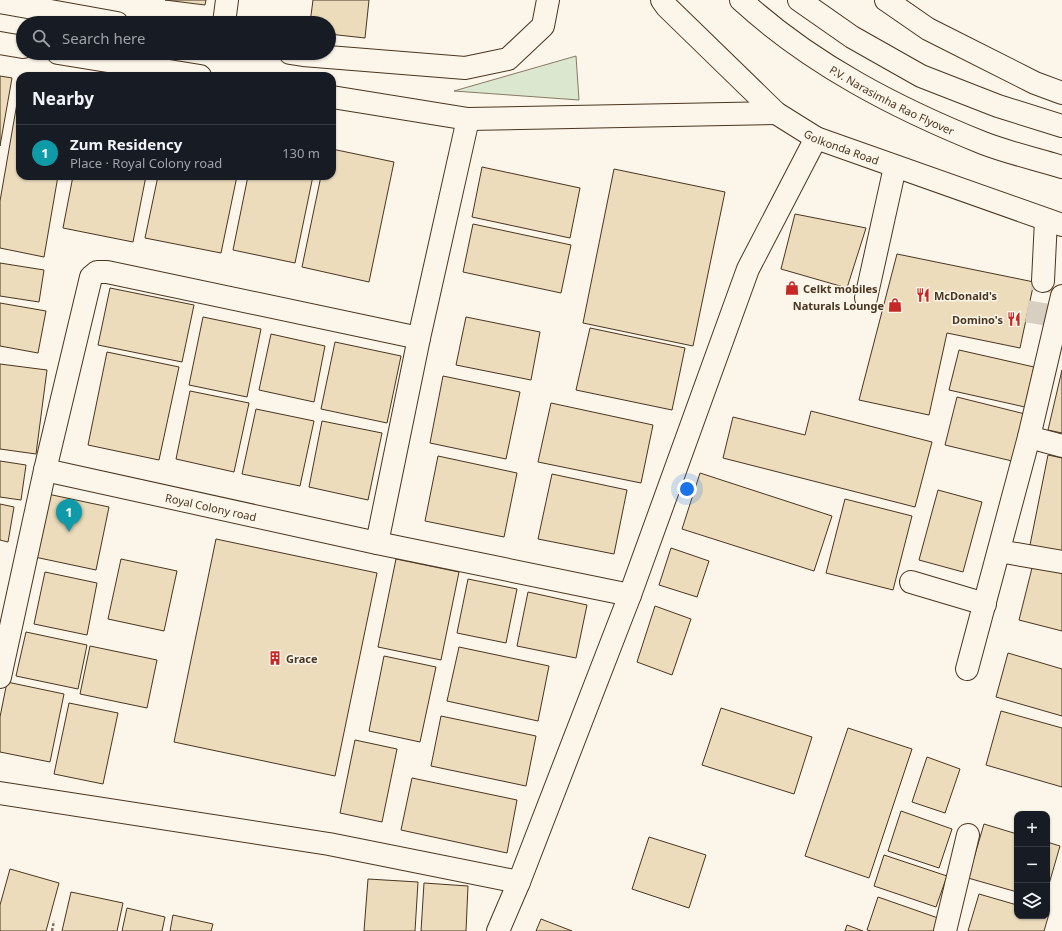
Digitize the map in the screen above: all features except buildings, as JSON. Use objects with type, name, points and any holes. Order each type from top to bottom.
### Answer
[{"type":"main road","points":[[225,16],[227,0]]},
{"type":"main road","points":[[336,58],[465,68],[508,60],[543,26],[548,0]]},
{"type":"main road","name":"Golkonda Road","points":[[662,0],[672,12],[776,113],[816,138],[1054,222]]},
{"type":"main road","name":"P.V. Narasimha Rao Flyover","points":[[741,0],[764,21],[833,70],[904,109],[985,143],[1062,167]]},
{"type":"main road","points":[[799,0],[852,38],[921,76],[998,106],[1062,126]]},
{"type":"main road","points":[[886,0],[928,29],[1034,83],[1062,93]]},
{"type":"main road","points":[[0,2],[78,16]]},
{"type":"main road","points":[[0,44],[16,46]]},
{"type":"main road","points":[[101,60],[175,72]]},
{"type":"main road","points":[[336,98],[468,119],[776,113]]},
{"type":"main road","points":[[377,543],[419,338],[468,119]]},
{"type":"main road","points":[[498,931],[519,882],[630,595],[748,269],[816,138]]},
{"type":"main road","points":[[866,298],[895,166]]},
{"type":"main road","points":[[1042,281],[1054,222]]},
{"type":"main road","points":[[0,677],[45,470],[91,277],[97,272],[107,272],[419,338]]},
{"type":"main road","points":[[967,669],[1029,437],[1062,296]]},
{"type":"main road","points":[[1029,437],[1062,446]]},
{"type":"main road","name":"Royal Colony road","points":[[45,470],[377,543],[630,595]]},
{"type":"main road","points":[[999,551],[1062,562]]},
{"type":"main road","points":[[911,582],[985,604]]},
{"type":"main road","points":[[0,793],[329,844],[519,882]]},
{"type":"main road","points":[[945,931],[968,835]]},
{"type":"path","points":[[52,931],[54,921]]},
{"type":"green space","points":[[576,56],[579,100],[454,91]]},
{"type":"tunnel","points":[[1036,324],[1043,281]]},
{"type":"place","name":"Celkt mobiles","points":[[792,288]]},
{"type":"place","name":"McDonald's","points":[[923,295]]},
{"type":"place","name":"Naturals Lounge","points":[[895,305]]},
{"type":"place","name":"Domino's","points":[[1014,319]]},
{"type":"place","name":"Zum Residency","points":[[69,532]]},
{"type":"place","name":"Grace","points":[[275,658]]}]
